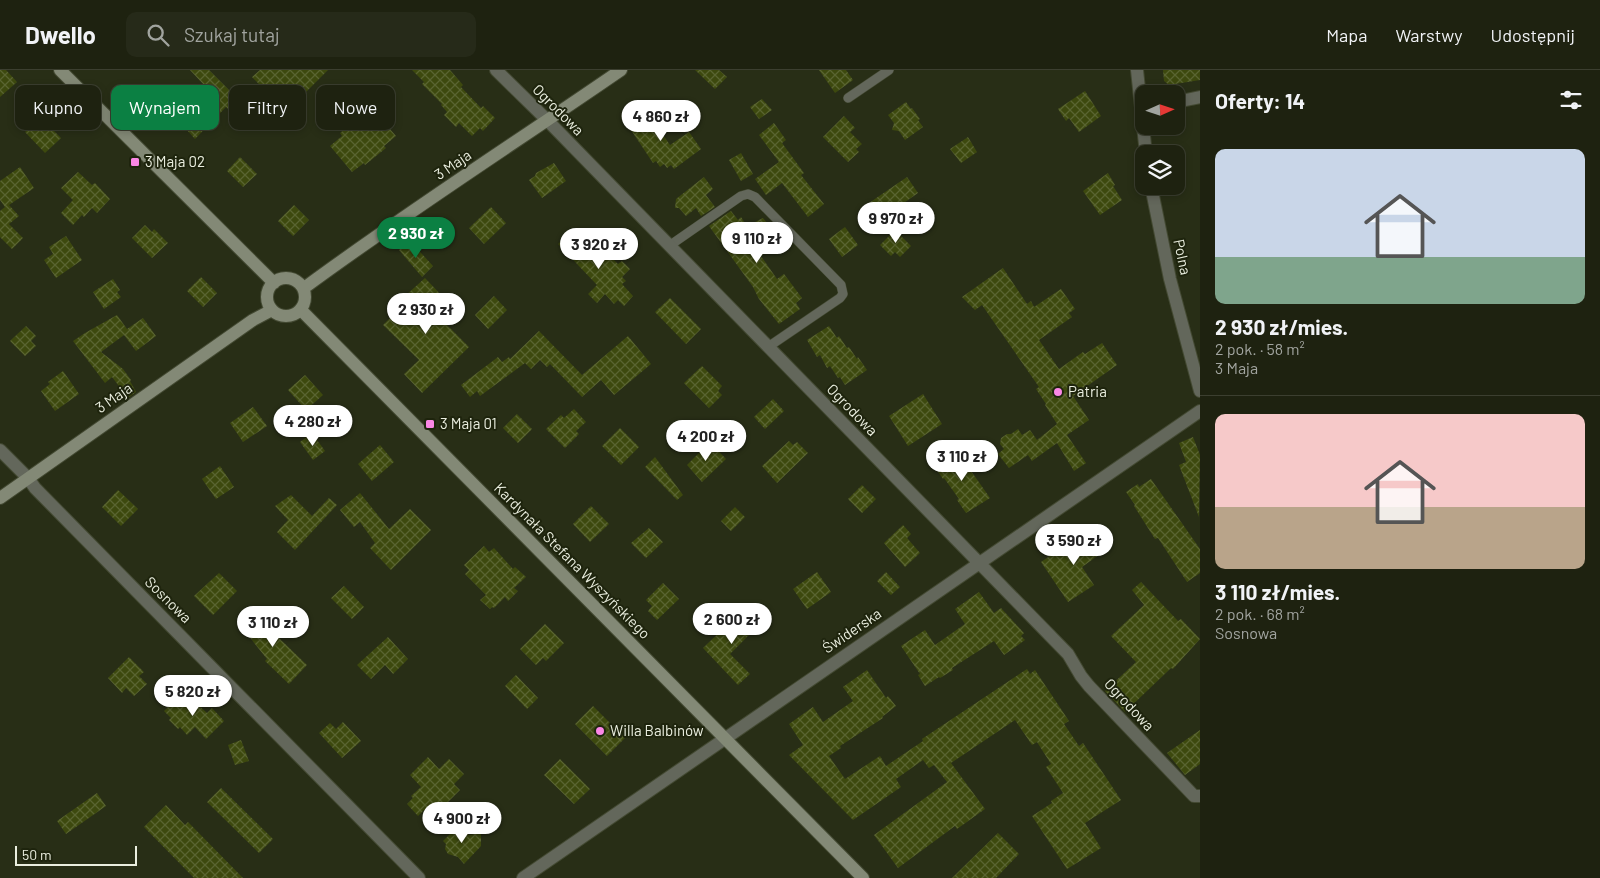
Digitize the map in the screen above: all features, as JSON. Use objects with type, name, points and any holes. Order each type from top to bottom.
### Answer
[{"type":"street","name":"Ogrodowa","points":[[496,70],[1068,654],[1081,676],[1194,796],[1200,796]]},
{"type":"street","name":"3 Maja","points":[[304,288],[428,200],[548,121],[621,70]]},
{"type":"street","points":[[1137,70],[1139,85]]},
{"type":"street","points":[[64,71],[274,283]]},
{"type":"street","points":[[1185,100],[1200,97]]},
{"type":"street","name":"Polna","points":[[1153,195],[1170,279],[1200,391]]},
{"type":"street","points":[[285,278],[291,279],[304,288],[305,302],[301,310],[294,315],[276,314],[272,310],[267,299],[270,287],[274,283],[285,278]]},
{"type":"street","name":"3 Maja","points":[[0,498],[254,320],[272,310]]},
{"type":"street","name":"Kardynała Stefana Wyszyńskiego","points":[[301,310],[863,878]]},
{"type":"street","name":"Świderska","points":[[524,878],[1200,411]]},
{"type":"street","name":"Sosnowa","points":[[0,450],[28,478],[35,488],[419,878]]},
{"type":"lane","points":[[848,98],[889,70]]},
{"type":"lane","points":[[669,246],[741,196],[748,194],[755,197],[768,210],[841,285],[844,294],[768,347]]},
{"type":"building","points":[[0,70],[6,70],[17,82],[0,97]]},
{"type":"building","points":[[190,70],[209,70],[229,90],[229,110],[226,107],[219,114],[219,85],[204,85]]},
{"type":"building","points":[[260,70],[328,70],[306,92],[306,85],[260,85],[252,77]]},
{"type":"building","points":[[412,70],[450,70],[463,85],[461,87],[481,108],[483,106],[495,118],[483,131],[480,128],[472,136],[459,123],[456,127],[444,115],[447,112],[442,104],[422,84],[424,82]]},
{"type":"building","points":[[695,70],[719,70],[727,77],[715,89]]},
{"type":"building","points":[[819,70],[846,70],[853,80],[835,93]]},
{"type":"building","points":[[1163,70],[1200,70],[1200,80],[1169,85],[1164,81]]},
{"type":"building","points":[[1085,91],[1101,116],[1079,132],[1069,118],[1066,121],[1058,109]]},
{"type":"building","points":[[762,99],[772,110],[759,119],[750,107]]},
{"type":"building","points":[[906,102],[920,119],[918,120],[923,127],[905,140],[899,131],[892,130],[894,123],[888,115]]},
{"type":"building","points":[[644,107],[670,145],[689,132],[701,149],[674,169],[671,165],[667,168],[664,164],[660,167],[656,161],[653,163],[625,121]]},
{"type":"building","points":[[844,116],[855,128],[850,132],[862,144],[856,149],[859,152],[848,162],[823,137]]},
{"type":"building","points":[[774,123],[786,140],[782,143],[804,173],[801,175],[824,204],[808,217],[782,183],[766,195],[755,179],[779,162],[759,135]]},
{"type":"building","points":[[27,130],[53,130],[61,138],[45,153],[25,132]]},
{"type":"building","points":[[187,130],[204,130],[195,139]]},
{"type":"building","points":[[344,130],[391,130],[396,136],[384,146],[386,148],[365,165],[364,163],[352,172],[330,146],[342,136],[340,133]]},
{"type":"building","points":[[968,137],[977,152],[961,163],[950,149]]},
{"type":"building","points":[[741,153],[753,174],[741,181],[729,160]]},
{"type":"building","points":[[240,157],[257,174],[243,187],[227,171]]},
{"type":"building","points":[[554,163],[566,181],[542,198],[529,180],[536,173]]},
{"type":"building","points":[[20,167],[34,188],[9,205],[19,216],[9,224],[23,238],[12,249],[0,237],[0,211],[5,207],[0,200],[0,181]]},
{"type":"building","points":[[78,172],[92,185],[95,183],[110,199],[97,213],[92,208],[73,225],[61,213],[73,200],[61,188]]},
{"type":"building","points":[[1108,173],[1115,185],[1113,186],[1122,200],[1100,215],[1083,191]]},
{"type":"building","points":[[704,177],[713,189],[706,195],[715,207],[701,216],[696,208],[686,216],[679,208],[675,208],[676,199]]},
{"type":"building","points":[[907,177],[918,193],[881,219],[869,203]]},
{"type":"building","points":[[294,205],[309,220],[293,236],[278,221]]},
{"type":"building","points":[[491,207],[506,223],[484,244],[469,228]]},
{"type":"building","points":[[731,211],[738,220],[741,217],[747,226],[763,218],[774,231],[763,238],[765,240],[760,244],[766,252],[761,256],[777,279],[784,274],[802,298],[796,303],[800,309],[779,324],[759,299],[753,287],[709,226]]},
{"type":"building","points":[[145,225],[152,232],[154,229],[168,243],[152,258],[132,238]]},
{"type":"building","points":[[845,227],[858,245],[842,257],[829,239]]},
{"type":"building","points":[[895,230],[911,246],[900,257],[895,252],[891,256],[880,245]]},
{"type":"building","points":[[570,232],[584,247],[589,243],[599,255],[604,250],[618,264],[622,261],[630,269],[622,277],[626,281],[622,284],[633,296],[624,306],[618,300],[614,304],[605,294],[597,303],[588,294],[597,285],[558,244]]},
{"type":"building","points":[[66,236],[82,260],[56,278],[44,260],[53,254],[49,247]]},
{"type":"building","points":[[411,242],[433,266],[422,277],[399,250]]},
{"type":"building","points":[[1003,268],[1027,304],[1031,301],[1034,307],[1061,289],[1075,309],[1069,313],[1072,317],[1039,340],[1059,369],[1083,352],[1085,354],[1102,343],[1117,365],[1073,396],[1089,420],[1067,435],[1086,463],[1074,471],[1057,443],[1032,461],[1028,455],[1009,468],[998,454],[1004,449],[1000,444],[1001,438],[1007,434],[1011,434],[1018,429],[1022,435],[1030,430],[1037,440],[1057,424],[1036,389],[1039,387],[982,305],[975,310],[962,297]]},
{"type":"building","points":[[201,277],[217,293],[203,307],[187,291]]},
{"type":"building","points":[[425,278],[446,300],[436,309],[442,316],[440,318],[469,347],[422,393],[404,374],[419,360],[383,325],[407,301],[404,297]]},
{"type":"building","points":[[113,279],[120,290],[117,292],[121,297],[104,309],[93,292]]},
{"type":"building","points":[[494,296],[507,310],[488,329],[475,315]]},
{"type":"building","points":[[670,298],[701,329],[686,344],[655,312]]},
{"type":"building","points":[[117,315],[127,329],[143,318],[156,336],[136,351],[124,335],[101,352],[123,369],[131,380],[136,392],[128,398],[112,377],[105,383],[73,341]]},
{"type":"building","points":[[26,326],[36,336],[31,341],[36,346],[25,356],[10,341]]},
{"type":"building","points":[[829,326],[837,338],[839,336],[867,370],[845,385],[830,366],[827,368],[820,355],[817,357],[807,340]]},
{"type":"building","points":[[539,331],[582,375],[628,336],[651,364],[614,395],[601,380],[582,397],[550,364],[547,367],[540,360],[531,369],[525,363],[480,396],[477,391],[470,397],[461,385],[498,357],[502,362],[509,357],[510,359]]},
{"type":"building","points":[[702,366],[722,386],[718,391],[722,395],[709,408],[684,383]]},
{"type":"building","points":[[63,371],[79,394],[55,411],[41,391],[50,384],[48,382]]},
{"type":"building","points":[[305,375],[323,395],[306,410],[288,390]]},
{"type":"building","points":[[923,394],[942,424],[908,446],[889,416]]},
{"type":"building","points":[[773,399],[784,411],[765,429],[754,417]]},
{"type":"building","points":[[253,407],[267,426],[243,442],[230,423]]},
{"type":"building","points":[[574,409],[586,422],[576,431],[579,434],[565,448],[546,429],[561,415],[564,418]]},
{"type":"building","points":[[517,414],[532,429],[518,443],[503,428]]},
{"type":"building","points":[[620,428],[639,447],[621,465],[602,446]]},
{"type":"building","points":[[312,433],[325,451],[313,460],[300,442]]},
{"type":"building","points":[[1193,437],[1200,455],[1199,517],[1179,465],[1186,462],[1179,443]]},
{"type":"building","points":[[789,441],[793,445],[797,442],[808,453],[777,483],[762,466]]},
{"type":"building","points":[[710,442],[726,459],[702,482],[687,465]]},
{"type":"building","points":[[380,445],[394,462],[372,481],[358,464]]},
{"type":"building","points":[[957,451],[990,498],[966,513],[957,500],[959,499],[934,466]]},
{"type":"building","points":[[655,457],[683,495],[677,500],[645,467]]},
{"type":"building","points":[[220,466],[234,487],[216,499],[202,479]]},
{"type":"building","points":[[1151,479],[1200,549],[1200,573],[1187,582],[1158,538],[1155,539],[1126,492],[1138,484],[1139,487]]},
{"type":"building","points":[[862,485],[876,499],[862,513],[848,499]]},
{"type":"building","points":[[118,490],[138,509],[121,526],[102,507]]},
{"type":"building","points":[[360,493],[389,529],[410,509],[431,530],[391,570],[370,548],[375,543],[360,522],[354,527],[340,510]]},
{"type":"building","points":[[291,495],[312,516],[329,498],[337,505],[295,550],[277,532],[288,520],[275,506]]},
{"type":"building","points":[[591,506],[609,524],[590,542],[573,524]]},
{"type":"building","points":[[735,507],[745,517],[731,531],[721,521]]},
{"type":"building","points":[[903,525],[911,534],[907,538],[920,553],[905,567],[884,543]]},
{"type":"building","points":[[649,528],[663,542],[646,558],[631,543]]},
{"type":"building","points":[[1094,532],[1106,550],[1082,567],[1094,585],[1068,602],[1041,562],[1067,544],[1070,548]]},
{"type":"building","points":[[484,546],[489,552],[494,548],[513,569],[515,567],[526,577],[514,588],[518,591],[508,601],[505,597],[494,608],[490,609],[480,600],[486,595],[465,574],[469,570],[464,565]]},
{"type":"building","points":[[817,572],[831,592],[807,609],[793,589]]},
{"type":"building","points":[[886,572],[900,587],[891,595],[877,581]]},
{"type":"building","points":[[219,573],[237,591],[213,615],[194,596]]},
{"type":"building","points":[[1141,582],[1178,621],[1181,619],[1200,639],[1173,669],[1171,668],[1125,712],[1105,691],[1136,662],[1111,636],[1144,605],[1132,590]]},
{"type":"building","points":[[663,583],[679,599],[657,620],[648,611],[652,606],[646,600]]},
{"type":"building","points":[[344,586],[364,607],[352,619],[331,598]]},
{"type":"building","points":[[979,592],[994,613],[1001,608],[1024,633],[1021,636],[1025,640],[1004,655],[994,641],[952,668],[953,670],[925,686],[918,675],[920,674],[901,646],[925,630],[935,645],[965,624],[955,609]]},
{"type":"building","points":[[744,609],[759,625],[730,654],[750,674],[738,685],[703,648]]},
{"type":"building","points":[[258,610],[281,640],[307,665],[289,684],[265,661],[267,659],[240,625]]},
{"type":"building","points":[[545,624],[564,643],[546,661],[543,658],[536,665],[520,649]]},
{"type":"building","points":[[388,637],[408,659],[393,674],[385,665],[371,679],[357,665]]},
{"type":"building","points":[[129,657],[144,672],[139,676],[147,684],[134,696],[126,688],[122,693],[108,678]]},
{"type":"building","points":[[1027,669],[1030,674],[1035,670],[1069,721],[1064,724],[1079,746],[1083,743],[1121,800],[1085,823],[1101,848],[1067,869],[1032,816],[1063,793],[1046,767],[1051,764],[1037,742],[1032,745],[1015,720],[951,763],[985,809],[957,829],[955,826],[898,868],[874,835],[947,782],[934,765],[929,768],[923,760],[896,779],[901,787],[853,820],[789,755],[803,745],[789,724],[813,707],[823,722],[853,701],[843,687],[867,670],[886,698],[888,696],[896,706],[883,718],[840,746],[841,748],[829,756],[845,779],[880,756],[886,766],[923,741],[922,739]]},
{"type":"building","points":[[516,675],[538,698],[527,709],[505,686]]},
{"type":"building","points":[[181,694],[188,701],[191,698],[207,713],[212,708],[224,721],[206,739],[195,727],[187,735],[180,727],[178,729],[169,720],[171,718],[164,711]]},
{"type":"building","name":"Willa Balbinów","points":[[593,706],[625,738],[607,756],[575,724]]},
{"type":"building","points":[[343,722],[361,741],[342,758],[319,733],[330,723],[336,729]]},
{"type":"building","points":[[1200,730],[1200,764],[1185,775],[1167,753]]},
{"type":"building","points":[[241,740],[249,761],[235,765],[228,745]]},
{"type":"building","points":[[428,757],[439,769],[449,759],[464,774],[454,784],[460,790],[442,808],[436,802],[418,816],[407,804],[413,798],[411,796],[421,787],[410,775]]},
{"type":"building","points":[[560,759],[590,789],[574,804],[544,775]]},
{"type":"building","points":[[221,788],[273,839],[259,853],[207,802]]},
{"type":"building","points":[[97,793],[106,806],[66,834],[57,821]]},
{"type":"building","points":[[166,805],[185,825],[188,822],[243,878],[194,878],[144,827]]},
{"type":"building","points":[[459,825],[469,835],[481,833],[481,846],[464,864],[458,857],[448,854],[445,849],[446,844],[443,841]]},
{"type":"building","points":[[998,833],[1019,854],[996,878],[952,878]]},
{"type":"place","name":"3 Maja 02","points":[[135,162]]},
{"type":"place","name":"Patria","points":[[1058,392]]},
{"type":"place","name":"3 Maja 01","points":[[430,424]]},
{"type":"place","name":"Willa Balbinów","points":[[600,731]]}]
